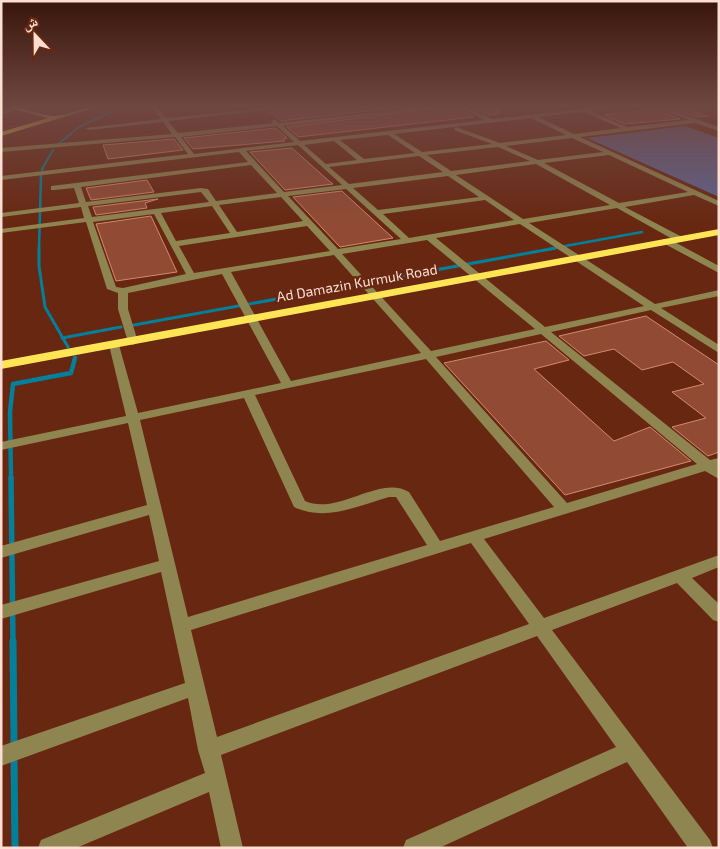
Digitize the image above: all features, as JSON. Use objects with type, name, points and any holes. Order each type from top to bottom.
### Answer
[{"type":"highway","name":"Ad Damazin Kurmuk Road","points":[[1,365],[719,232]]},
{"type":"street","points":[[1,178],[134,146]]},
{"type":"street","points":[[184,146],[192,155]]},
{"type":"street","points":[[1,150],[97,155],[192,155],[276,146]]},
{"type":"street","points":[[300,146],[344,187],[407,240]]},
{"type":"street","points":[[343,146],[362,161]]},
{"type":"street","points":[[410,146],[419,154],[485,198],[719,350]]},
{"type":"street","points":[[322,166],[485,146]]},
{"type":"street","points":[[502,146],[537,162],[679,239]]},
{"type":"street","points":[[594,146],[719,204]]},
{"type":"street","points":[[240,150],[376,295],[563,508]]},
{"type":"street","points":[[1,231],[609,153]]},
{"type":"street","points":[[97,155],[106,181]]},
{"type":"street","points":[[54,188],[252,163]]},
{"type":"street","points":[[77,185],[112,289],[123,291],[225,270],[695,194]]},
{"type":"street","points":[[1,216],[204,190],[235,234]]},
{"type":"street","points":[[161,195],[169,209]]},
{"type":"street","points":[[376,214],[485,198]]},
{"type":"street","points":[[156,211],[191,276]]},
{"type":"street","points":[[174,244],[308,223]]},
{"type":"street","points":[[430,237],[543,330],[713,463],[719,476]]},
{"type":"street","points":[[666,242],[719,270]]},
{"type":"street","points":[[225,270],[288,385]]},
{"type":"street","points":[[123,291],[123,309],[133,342]]},
{"type":"street","points":[[1,446],[719,293]]},
{"type":"street","points":[[114,345],[154,508],[232,848]]},
{"type":"street","points":[[248,393],[299,504],[306,509],[318,511],[390,492],[399,492],[404,495],[436,547]]},
{"type":"street","points":[[180,626],[713,463]]},
{"type":"street","points":[[1,552],[154,508]]},
{"type":"street","points":[[474,536],[702,848]]},
{"type":"street","points":[[208,750],[719,561]]},
{"type":"street","points":[[1,612],[166,564]]},
{"type":"street","points":[[681,576],[719,615]]},
{"type":"street","points":[[1,756],[194,688]]},
{"type":"street","points":[[414,848],[631,750]]},
{"type":"street","points":[[49,848],[216,779]]},
{"type":"shaded area","points":[[604,146],[719,146],[719,197]]},
{"type":"building","points":[[103,146],[179,146],[183,150],[108,159]]},
{"type":"building","points":[[190,146],[232,146],[193,149]]},
{"type":"building","points":[[292,148],[333,184],[285,190],[250,152]]},
{"type":"building","points":[[147,180],[154,192],[91,200],[86,188]]},
{"type":"building","points":[[342,191],[393,238],[340,247],[293,197]]},
{"type":"building","points":[[158,199],[145,203],[147,208],[96,215],[93,207]]},
{"type":"building","points":[[151,216],[177,272],[116,281],[96,224]]},
{"type":"building","points":[[646,316],[719,365],[719,452],[708,456],[672,427],[706,418],[672,392],[704,384],[673,362],[642,370],[614,349],[584,356],[559,336]]},
{"type":"building","points":[[546,341],[569,360],[534,369],[614,441],[650,427],[691,461],[565,495],[444,363]]},
{"type":"waterway","points":[[42,169],[53,150]]},
{"type":"waterway","points":[[39,249],[41,175]]},
{"type":"waterway","points":[[549,249],[642,232]]},
{"type":"waterway","points":[[134,325],[556,248]]},
{"type":"waterway","points":[[39,249],[39,266],[45,307],[63,338]]},
{"type":"waterway","points":[[63,338],[121,327]]},
{"type":"waterway","points":[[63,338],[68,347]]},
{"type":"waterway","points":[[11,479],[10,412],[13,384],[71,373],[75,358]]},
{"type":"waterway","points":[[11,478],[13,642]]},
{"type":"waterway","points":[[13,641],[14,746]]},
{"type":"waterway","points":[[14,757],[15,848]]}]
